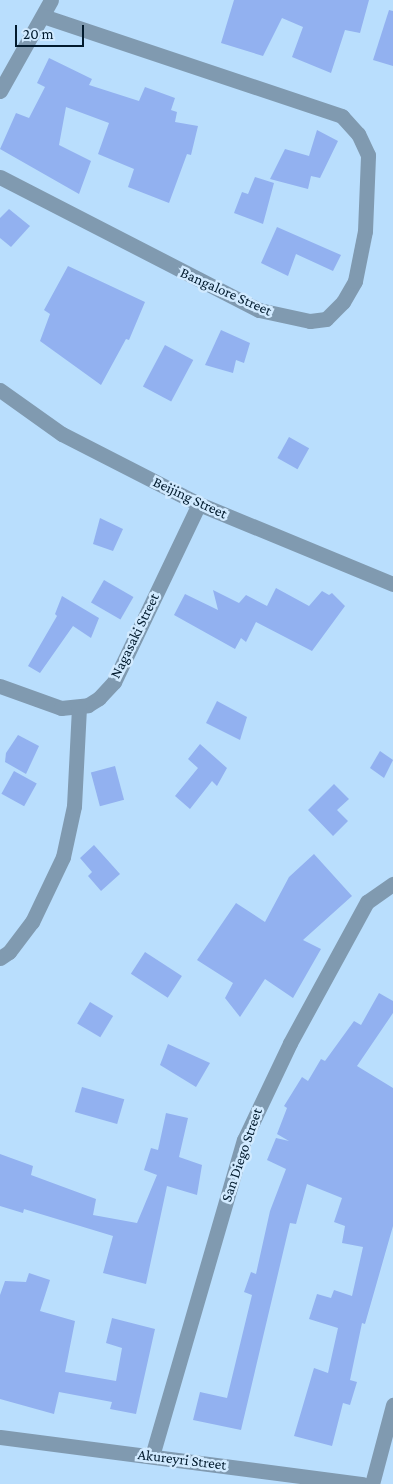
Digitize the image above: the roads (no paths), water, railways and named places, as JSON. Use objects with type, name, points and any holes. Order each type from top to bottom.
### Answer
[{"type":"street","points":[[0,91],[51,0]]},
{"type":"street","name":"Bangalore Street","points":[[0,177],[223,294],[268,313],[310,321],[326,319],[342,302],[355,281],[365,231],[368,155],[358,134],[342,116],[43,16]]},
{"type":"street","name":"Beijing Street","points":[[0,390],[70,438],[199,504],[393,584]]},
{"type":"street","name":"Nagasaki Street","points":[[0,686],[47,705],[78,707],[99,698],[114,682],[199,504]]},
{"type":"street","points":[[0,958],[9,952],[32,922],[63,857],[74,806],[78,707]]},
{"type":"street","name":"San Diego Street","points":[[152,1456],[248,1131],[290,1043],[367,902],[393,884]]},
{"type":"street","points":[[372,1484],[393,1405]]},
{"type":"street","name":"Akureyri Street","points":[[0,1437],[363,1484]]}]
